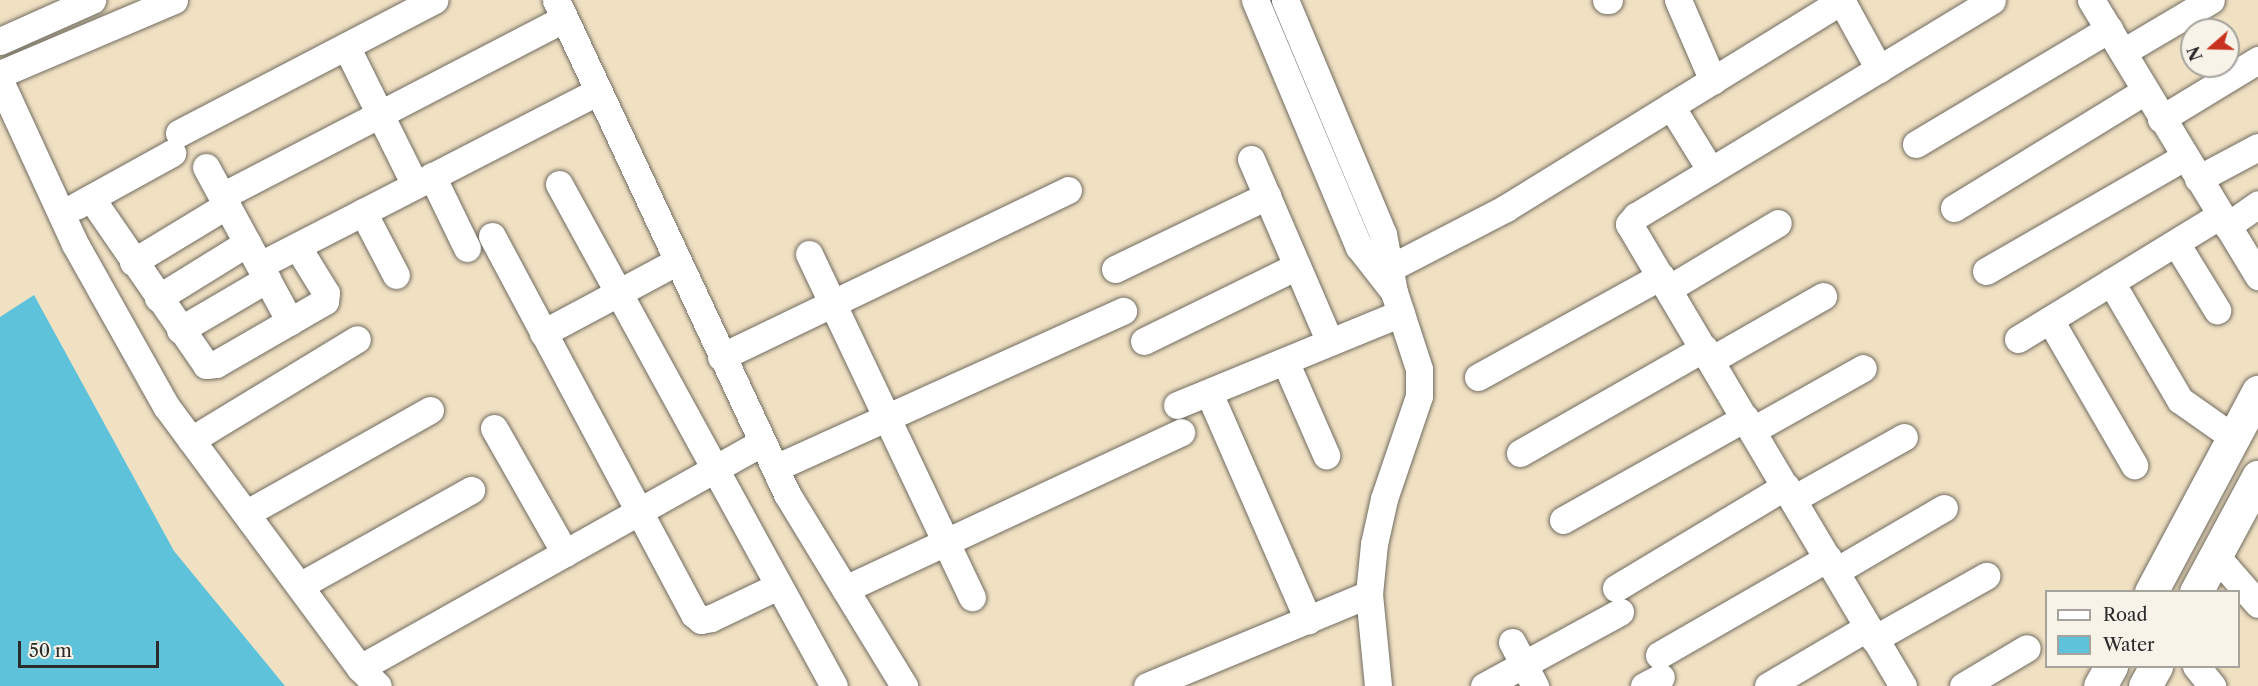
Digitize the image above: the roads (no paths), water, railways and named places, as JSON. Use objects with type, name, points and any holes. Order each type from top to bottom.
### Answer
[{"type":"main road","points":[[2152,590],[2258,392]]},
{"type":"main road","points":[[2197,590],[2258,477]]},
{"type":"main road","points":[[2100,686],[2109,668]]},
{"type":"main road","points":[[2145,686],[2155,668]]},
{"type":"street","points":[[0,41],[92,0]]},
{"type":"street","points":[[0,74],[174,0]]},
{"type":"street","points":[[62,214],[176,143],[346,46],[435,0]]},
{"type":"street","points":[[1255,0],[1359,247],[1398,301]]},
{"type":"street","points":[[1285,0],[1383,234],[1398,301],[1419,369],[1419,396],[1378,522],[1357,598],[1378,686]]},
{"type":"street","points":[[1678,0],[1713,81]]},
{"type":"street","points":[[1178,405],[1330,342],[1398,301],[1476,225],[1842,0],[1879,69]]},
{"type":"street","points":[[1903,686],[1708,354],[1631,229],[1631,220],[1992,0]]},
{"type":"street","points":[[2091,0],[2258,276]]},
{"type":"street","points":[[2123,52],[2211,0]]},
{"type":"street","points":[[133,262],[225,200],[380,115],[560,9],[676,262],[775,468],[904,686]]},
{"type":"street","points":[[1916,144],[2109,29]]},
{"type":"street","points":[[346,46],[380,115],[467,248]]},
{"type":"street","points":[[2161,119],[2258,60]]},
{"type":"street","points":[[0,81],[62,214],[166,406],[369,677],[565,553],[762,442]]},
{"type":"street","points":[[158,298],[297,246],[598,91]]},
{"type":"street","points":[[1954,208],[2145,91]]},
{"type":"street","points":[[1671,106],[1710,171]]},
{"type":"street","points":[[1986,271],[2191,168],[2258,147]]},
{"type":"street","points":[[1251,159],[1330,342]]},
{"type":"street","points":[[206,167],[290,322]]},
{"type":"street","points":[[559,184],[834,686]]},
{"type":"street","points":[[722,357],[1068,190]]},
{"type":"street","points":[[1115,269],[1267,196]]},
{"type":"street","points":[[91,198],[201,362],[211,366],[327,299],[297,246]]},
{"type":"street","points":[[2018,339],[2176,243],[2258,204]]},
{"type":"street","points":[[363,212],[396,275]]},
{"type":"street","points":[[1478,377],[1778,223]]},
{"type":"street","points":[[492,236],[694,614],[701,620],[778,586]]},
{"type":"street","points":[[2176,243],[2217,310]]},
{"type":"street","points":[[809,254],[972,597]]},
{"type":"street","points":[[180,330],[258,262]]},
{"type":"street","points":[[543,333],[676,262]]},
{"type":"street","points":[[1144,340],[1297,266]]},
{"type":"street","points":[[2111,282],[2180,400],[2234,438]]},
{"type":"street","points":[[1520,453],[1822,296]]},
{"type":"street","points":[[775,468],[1123,311]]},
{"type":"street","points":[[2050,320],[2134,465]]},
{"type":"street","points":[[191,440],[357,339]]},
{"type":"street","points":[[1285,361],[1326,455]]},
{"type":"street","points":[[1563,520],[1863,368]]},
{"type":"street","points":[[1209,393],[1311,618]]},
{"type":"street","points":[[247,513],[430,410]]},
{"type":"street","points":[[494,428],[565,553]]},
{"type":"street","points":[[845,589],[1181,432]]},
{"type":"street","points":[[1484,686],[1523,664],[1618,600],[1790,493],[1904,437]]},
{"type":"street","points":[[301,585],[471,490]]},
{"type":"street","points":[[1655,673],[1832,565],[1944,508]]},
{"type":"street","points":[[2215,555],[2258,604]]},
{"type":"street","points":[[1768,686],[1986,576]]},
{"type":"street","points":[[1147,686],[1357,598]]},
{"type":"street","points":[[1963,686],[2026,648]]},
{"type":"street","points":[[2198,668],[2212,686]]},
{"type":"water","points":[[34,295],[174,551],[285,686],[0,686],[0,317]]}]
